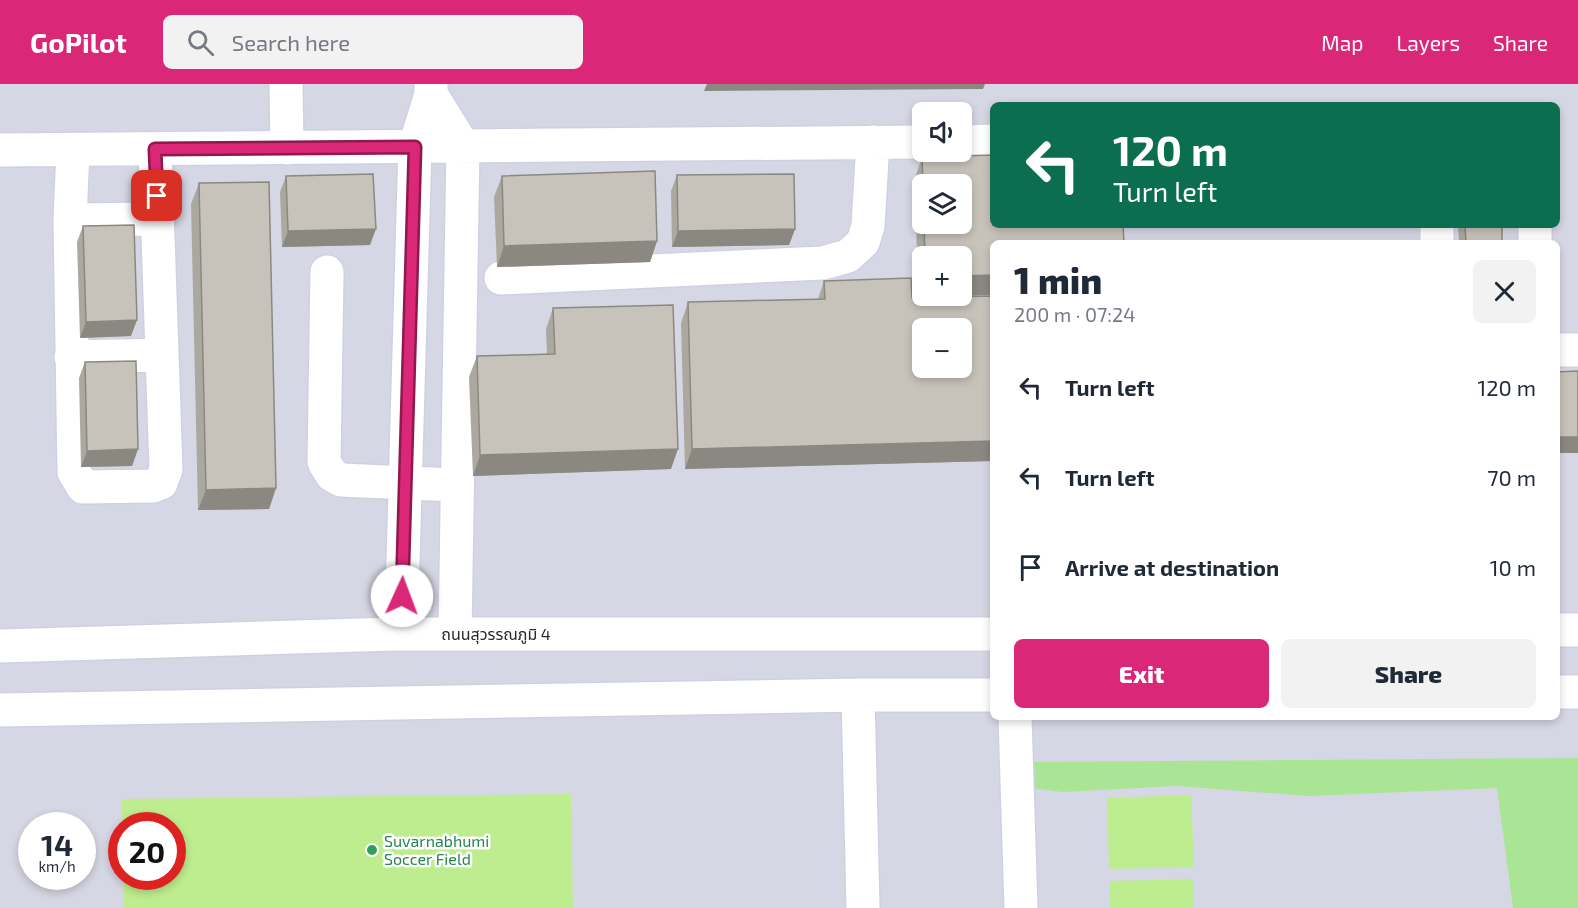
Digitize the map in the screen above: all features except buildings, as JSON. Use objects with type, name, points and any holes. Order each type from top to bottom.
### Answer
[{"type":"street","points":[[286,84],[287,148]]},
{"type":"street","points":[[431,89],[463,146],[455,634]]},
{"type":"street","points":[[393,634],[402,596],[415,147],[431,89]]},
{"type":"street","points":[[972,142],[990,141]]},
{"type":"street","points":[[501,278],[824,263],[848,256],[862,242],[868,226],[873,142]]},
{"type":"street","points":[[0,150],[912,142]]},
{"type":"street","points":[[73,150],[70,220],[74,472],[83,487],[153,486],[161,483],[166,469],[155,149]]},
{"type":"street","points":[[70,220],[158,219]]},
{"type":"street","points":[[327,272],[324,462],[332,475],[341,480],[456,485]]},
{"type":"street","points":[[1560,351],[1578,350]]},
{"type":"street","points":[[71,357],[162,356]]},
{"type":"street","points":[[1560,630],[1578,630]]},
{"type":"street","name":"ถนนสุวรรณภูมิ 4","points":[[0,646],[393,634],[990,634]]},
{"type":"street","points":[[1560,692],[1578,692]]},
{"type":"street","points":[[0,710],[990,695]]},
{"type":"street","points":[[858,696],[863,908]]},
{"type":"street","points":[[1015,720],[1021,908]]},
{"type":"shaded area","points":[[0,84],[1578,84],[1578,908],[0,908]]},
{"type":"green space","points":[[1578,758],[1578,908],[1513,908],[1497,788],[1310,796],[1176,786],[1062,792],[1025,787],[1022,762]]},
{"type":"green space","name":"Suvarnabhumi Soccer Field","points":[[571,794],[573,908],[124,908],[123,890],[186,890],[186,812],[122,812],[122,799]]},
{"type":"green space","points":[[1191,795],[1194,867],[1109,869],[1107,798]]},
{"type":"green space","points":[[1193,879],[1194,908],[1110,908],[1109,881]]},
{"type":"place","name":"Suvarnabhumi Soccer Field","points":[[372,850]]},
{"type":"route","points":[[157,196],[155,149],[415,147],[402,596]]}]
